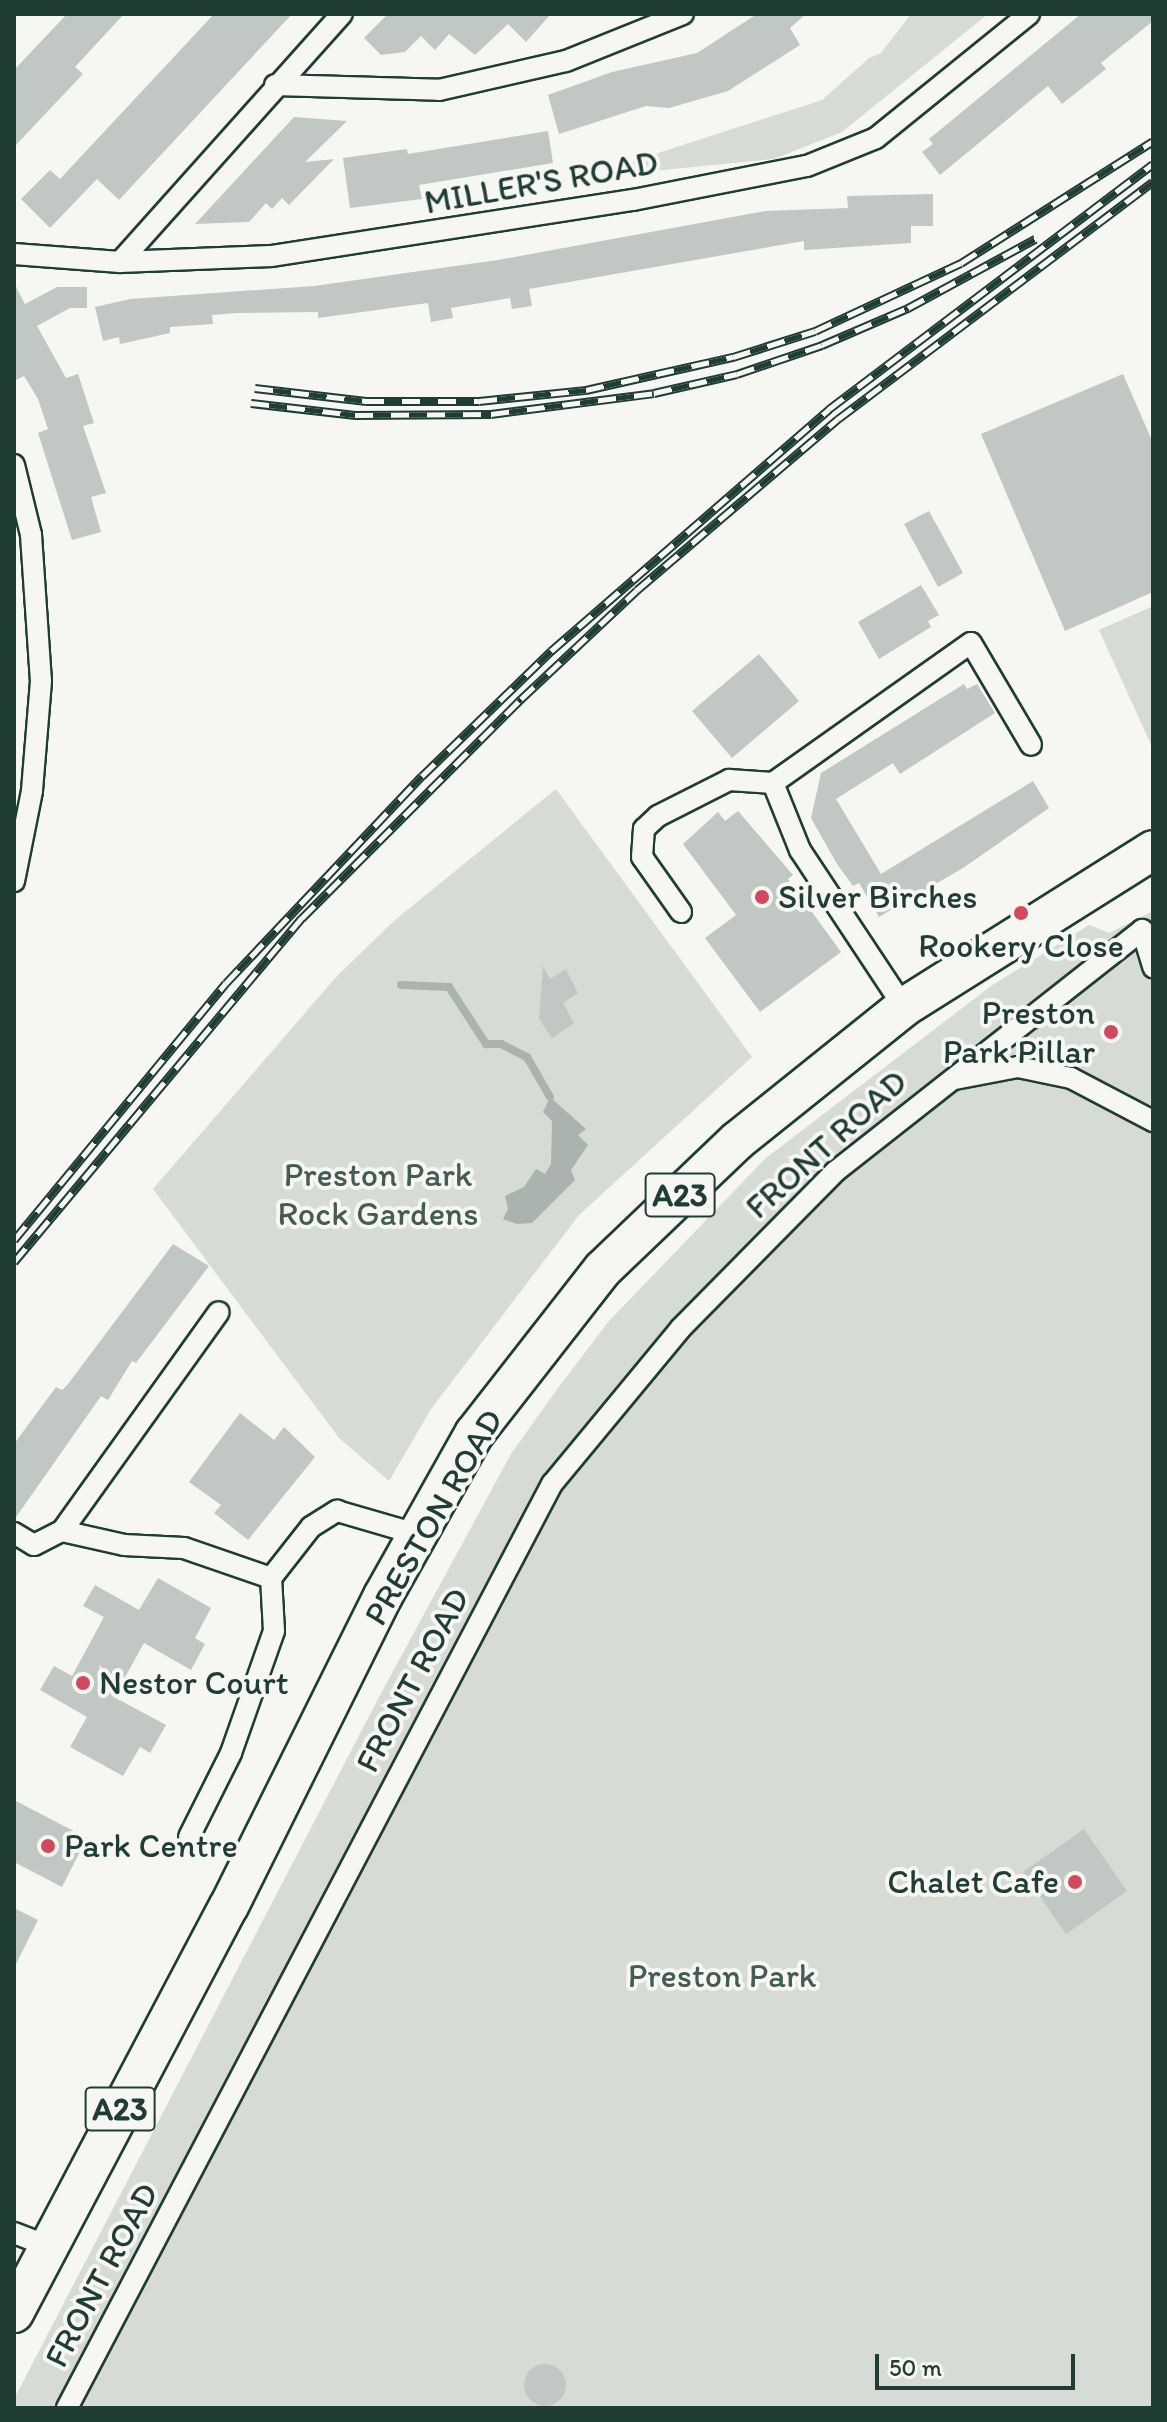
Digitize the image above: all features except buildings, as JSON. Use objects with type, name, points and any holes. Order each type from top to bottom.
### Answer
[{"type":"highway","name":"PRESTON ROAD","points":[[14,2313],[416,1534],[474,1434],[603,1269],[737,1141],[904,1007],[1153,850]]},
{"type":"street","points":[[120,262],[275,85],[342,14]]},
{"type":"street","points":[[275,85],[439,90],[566,61],[683,14]]},
{"type":"street","name":"MILLER'S ROAD","points":[[14,254],[120,262],[286,254],[633,200],[807,166],[876,138],[1029,14]]},
{"type":"street","points":[[14,465],[31,535],[41,681],[32,791],[14,881]]},
{"type":"street","points":[[681,912],[642,857],[644,829],[673,804],[729,780],[773,783],[971,643],[1031,745]]},
{"type":"street","points":[[773,783],[800,850],[904,1007]]},
{"type":"street","name":"FRONT ROAD","points":[[67,2408],[552,1484],[680,1329],[787,1217],[836,1171],[948,1081],[1115,956],[1142,930],[1153,967]]},
{"type":"street","name":"FRONT ROAD","points":[[948,1081],[1018,1067],[1071,1078],[1153,1121]]},
{"type":"street","points":[[14,1533],[34,1545],[62,1531],[219,1312]]},
{"type":"street","points":[[189,1837],[231,1753],[274,1631],[271,1578],[323,1516],[352,1512],[416,1534]]},
{"type":"street","points":[[62,1531],[124,1545],[184,1548],[271,1578]]},
{"type":"street","points":[[14,2233],[50,2247]]},
{"type":"green space","points":[[911,14],[988,14],[842,132],[774,159],[622,174],[621,165],[822,100],[869,58],[881,53]]},
{"type":"green space","points":[[1153,606],[1153,749],[1099,630]]},
{"type":"green space","name":"Preston Park Rock Gardens","points":[[556,789],[752,1057],[579,1215],[431,1409],[389,1481],[339,1438],[153,1189],[337,976],[395,920]]},
{"type":"green space","name":"Preston Park","points":[[1153,911],[1153,2408],[14,2408],[14,2399],[379,1697],[511,1454],[609,1321],[766,1158],[991,986],[1089,925],[1109,933]]},
{"type":"shaded area","points":[[550,1097],[586,1129],[578,1135],[588,1145],[571,1170],[575,1180],[532,1223],[517,1224],[503,1219],[508,1209],[505,1196],[524,1187],[536,1169],[545,1174],[551,1164],[552,1121],[543,1112]]},
{"type":"waterway","points":[[401,985],[449,987],[486,1044],[501,1044],[527,1057],[550,1097]]},
{"type":"railway","points":[[255,388],[366,401],[479,401],[586,390],[733,357],[815,331],[961,263],[1153,141]]},
{"type":"railway","points":[[14,1240],[226,983],[422,776],[551,651],[829,409],[1153,164]]},
{"type":"railway","points":[[14,1262],[302,918],[521,699],[637,590],[838,419],[1153,182]]},
{"type":"railway","points":[[251,403],[355,415],[491,414],[654,393],[737,374],[822,345],[908,308],[1035,239]]},
{"type":"place","name":"Silver Birches","points":[[762,897]]},
{"type":"place","name":"Rookery Close","points":[[1021,913]]},
{"type":"place","name":"Preston Park Pillar","points":[[1111,1032]]},
{"type":"place","name":"Nestor Court","points":[[83,1683]]},
{"type":"place","name":"Park Centre","points":[[48,1846]]},
{"type":"place","name":"Chalet Cafe","points":[[1075,1882]]}]
